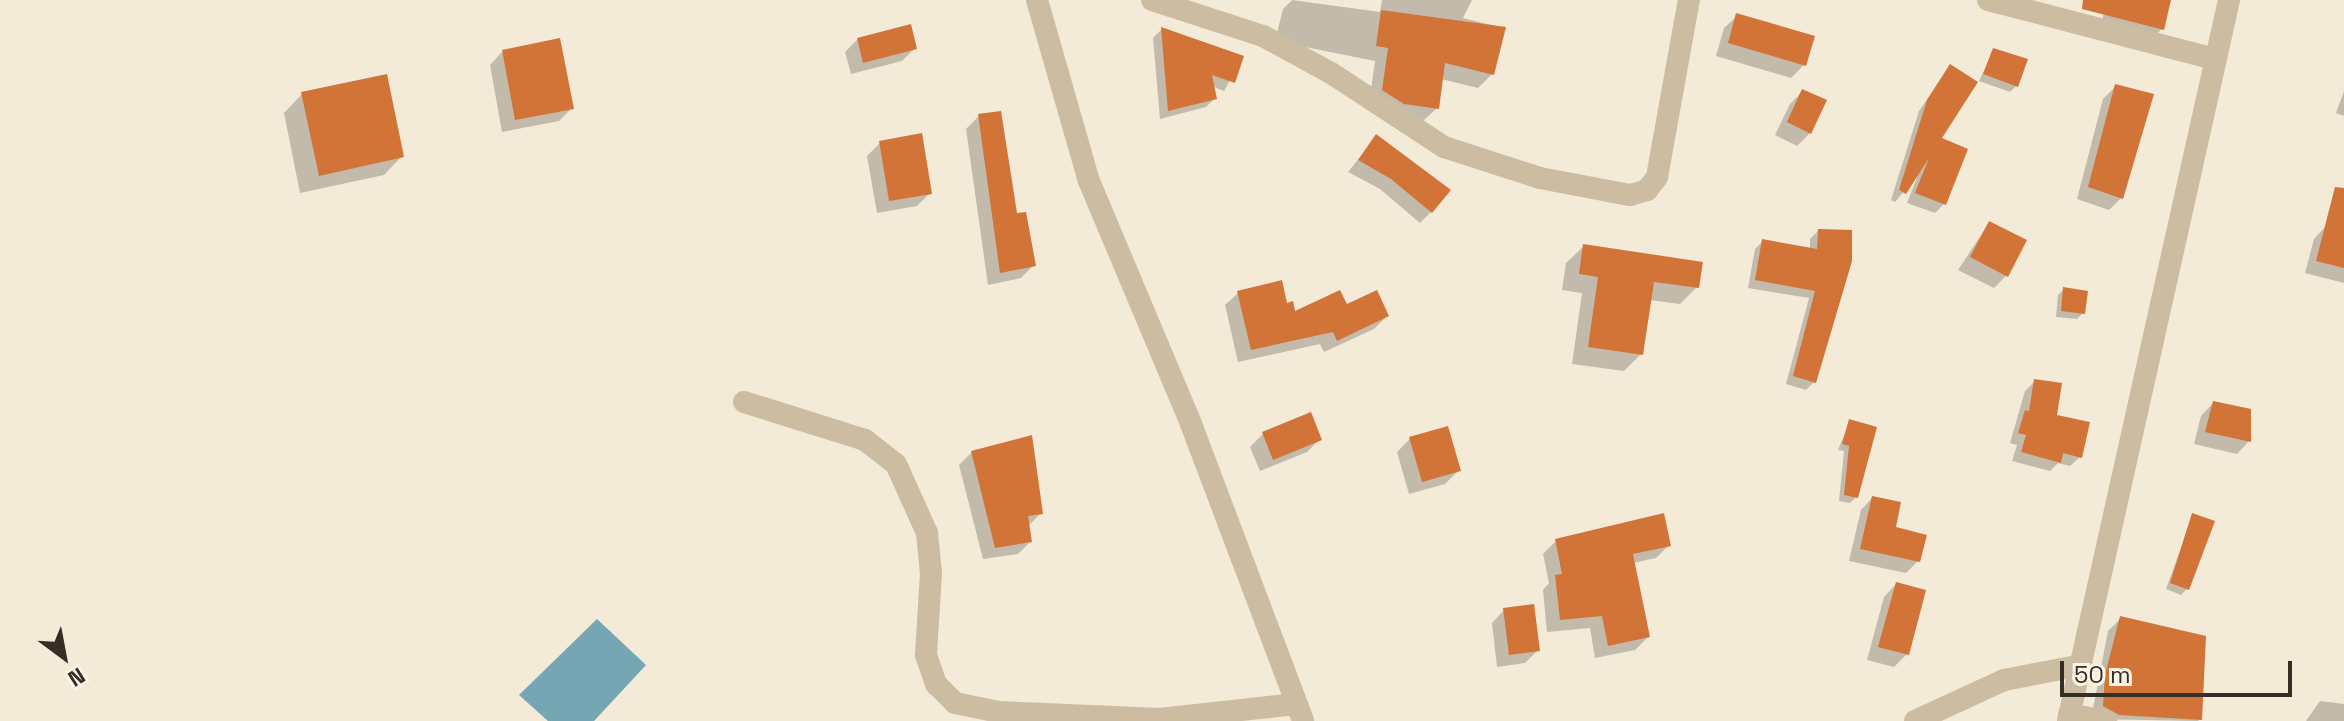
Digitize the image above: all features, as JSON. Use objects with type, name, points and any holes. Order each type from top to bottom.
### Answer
[{"type":"street","points":[[744,402],[865,440],[896,464],[927,533],[931,573],[926,655],[936,684],[955,703],[999,712],[1160,719],[1300,712],[1188,416],[1089,181],[1037,0]]},
{"type":"street","points":[[1152,0],[1263,36],[1331,73],[1444,147],[1540,178],[1630,195],[1647,190],[1657,177],[1689,0]]},
{"type":"street","points":[[1988,0],[2215,59]]},
{"type":"street","points":[[2106,721],[2069,718],[2077,666],[2229,0]]},
{"type":"street","points":[[1915,721],[2004,680],[2077,666]]},
{"type":"water","points":[[597,619],[646,665],[594,721],[548,721],[519,695]]},
{"type":"building","points":[[2083,0],[2171,0],[2164,30],[2082,9]]},
{"type":"building","points":[[1381,10],[1506,27],[1494,75],[1445,63],[1439,109],[1404,104],[1382,90],[1388,48],[1376,46]]},
{"type":"building","points":[[1736,13],[1815,36],[1806,66],[1728,43]]},
{"type":"building","points":[[911,24],[917,49],[863,63],[857,38]]},
{"type":"building","points":[[1161,27],[1244,56],[1235,83],[1212,75],[1217,99],[1168,111]]},
{"type":"building","points":[[560,38],[574,109],[515,120],[502,50]]},
{"type":"building","points":[[1993,48],[2028,59],[2018,87],[1983,74]]},
{"type":"building","points":[[1950,64],[1978,82],[1942,138],[1968,149],[1946,205],[1915,193],[1929,158],[1906,194],[1899,190],[1927,100]]},
{"type":"building","points":[[387,74],[404,157],[319,176],[301,92]]},
{"type":"building","points":[[2115,84],[2154,94],[2123,199],[2088,187]]},
{"type":"building","points":[[1802,89],[1827,100],[1811,134],[1787,122]]},
{"type":"building","points":[[1001,111],[1017,213],[1026,212],[1036,266],[1000,273],[978,114]]},
{"type":"building","points":[[922,133],[932,194],[889,201],[879,141]]},
{"type":"building","points":[[1376,134],[1451,190],[1432,213],[1391,179],[1358,160]]},
{"type":"building","points":[[2335,187],[2344,188],[2344,268],[2316,261]]},
{"type":"building","points":[[1989,221],[2027,240],[2008,277],[1970,257]]},
{"type":"building","points":[[1818,229],[1852,230],[1852,261],[1816,383],[1793,376],[1815,291],[1755,280],[1762,239],[1817,249]]},
{"type":"building","points":[[1583,244],[1703,262],[1699,288],[1654,282],[1643,355],[1588,347],[1598,277],[1579,274]]},
{"type":"building","points":[[1282,280],[1287,303],[1293,301],[1295,311],[1340,290],[1347,304],[1377,290],[1389,316],[1337,341],[1333,332],[1251,350],[1237,291]]},
{"type":"building","points":[[2063,287],[2088,291],[2085,314],[2061,311]]},
{"type":"building","points":[[2034,379],[2062,383],[2057,415],[2090,422],[2082,458],[2063,453],[2061,463],[2021,452],[2026,435],[2018,433],[2025,410],[2029,411]]},
{"type":"building","points":[[2213,401],[2251,409],[2251,442],[2205,432]]},
{"type":"building","points":[[1311,412],[1322,440],[1273,460],[1262,432]]},
{"type":"building","points":[[1849,419],[1877,427],[1858,498],[1844,495],[1849,446],[1842,444]]},
{"type":"building","points":[[1448,426],[1461,471],[1422,482],[1409,437]]},
{"type":"building","points":[[1032,435],[1043,514],[1028,516],[1032,542],[995,548],[971,451]]},
{"type":"building","points":[[1872,496],[1901,502],[1896,527],[1927,535],[1920,562],[1860,549]]},
{"type":"building","points":[[1664,513],[1671,546],[1633,554],[1650,637],[1608,646],[1602,616],[1560,620],[1555,575],[1562,574],[1555,539]]},
{"type":"building","points":[[2192,513],[2215,521],[2189,590],[2170,583]]},
{"type":"building","points":[[1896,582],[1926,590],[1909,655],[1878,647]]},
{"type":"building","points":[[1534,604],[1540,651],[1509,655],[1503,608]]},
{"type":"building","points":[[2120,616],[2206,636],[2202,720],[2119,715],[2103,706],[2105,675]]}]
